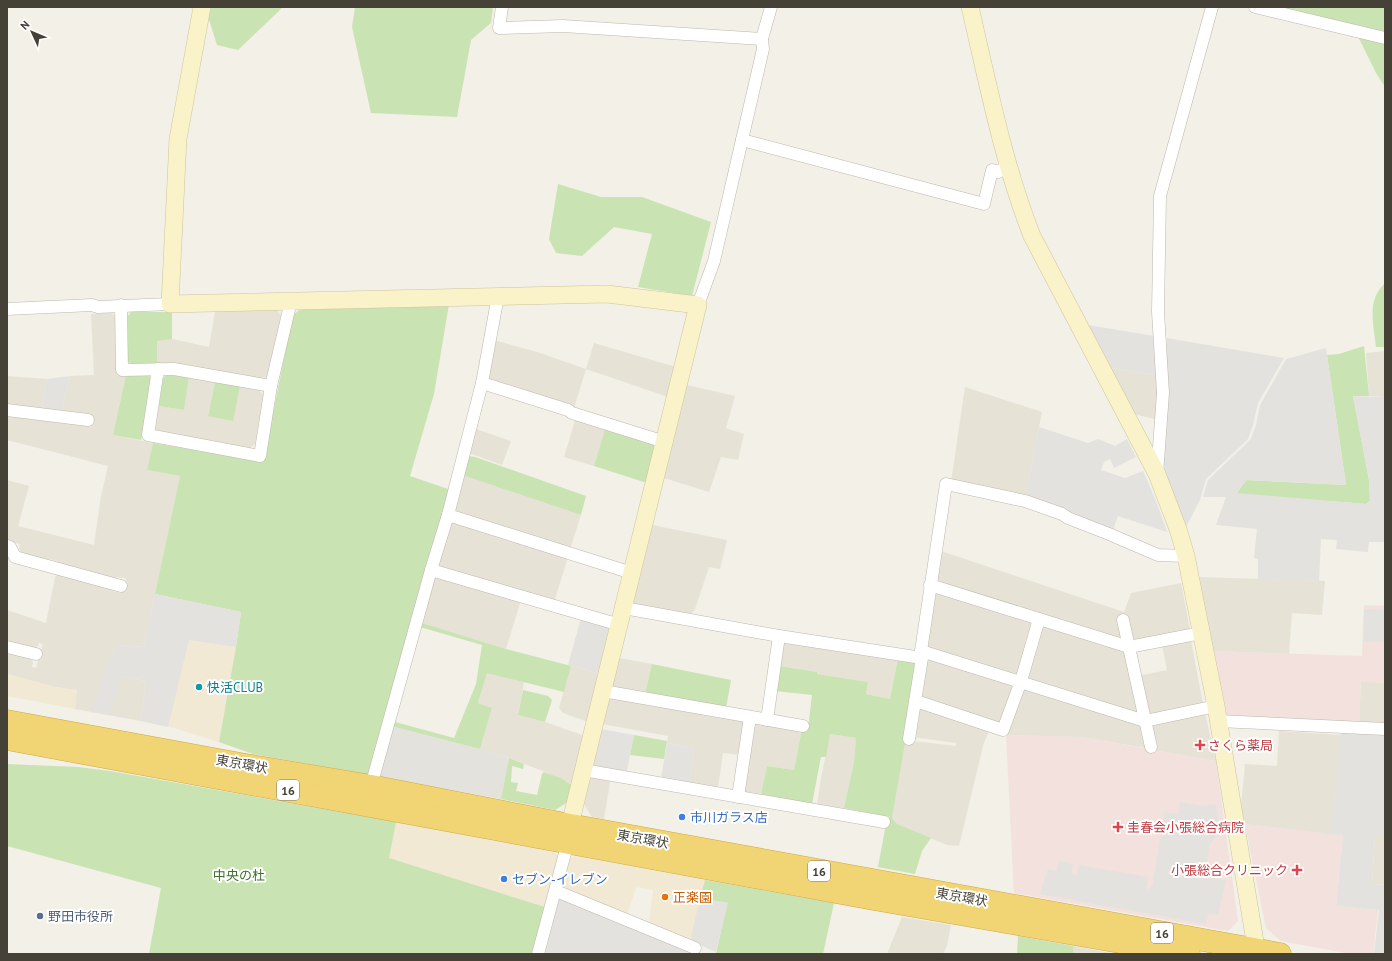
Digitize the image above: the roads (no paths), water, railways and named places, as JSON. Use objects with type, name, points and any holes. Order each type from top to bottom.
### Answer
[{"type":"highway","name":"16","points":[[7,709],[152,737],[246,765]]},
{"type":"highway","name":"東京環状","points":[[7,721],[246,765],[371,786],[569,833],[868,898],[1189,954]]},
{"type":"highway","name":"東京環状","points":[[7,739],[105,757],[569,833],[1257,952],[1280,954]]},
{"type":"highway","name":"16","points":[[7,750],[105,757]]},
{"type":"street","points":[[170,304],[178,139],[202,7]]},
{"type":"street","points":[[502,7],[499,28],[563,26],[762,39]]},
{"type":"street","points":[[538,954],[556,891],[583,770],[698,305],[714,261],[763,48],[762,39],[771,7]]},
{"type":"street","points":[[970,7],[1008,166],[1019,203],[1032,236],[1157,474],[1186,556],[1217,713],[1257,952]]},
{"type":"street","points":[[1157,474],[1163,393],[1158,312],[1160,196],[1212,7]]},
{"type":"street","points":[[1255,7],[1385,38]]},
{"type":"street","points":[[742,140],[984,204],[992,170],[998,172],[1008,166]]},
{"type":"street","points":[[8,312],[92,305],[98,307],[608,294],[698,305]]},
{"type":"street","points":[[371,786],[431,570],[448,515],[482,383],[498,296]]},
{"type":"street","points":[[158,370],[148,435],[260,456],[271,386],[291,301]]},
{"type":"street","points":[[120,306],[122,370],[174,369],[271,386]]},
{"type":"street","points":[[482,383],[665,442]]},
{"type":"street","points":[[7,410],[88,420]]},
{"type":"street","points":[[909,738],[916,701],[930,585],[946,484],[1025,501],[1062,514],[1068,518],[1158,555],[1186,556]]},
{"type":"street","points":[[448,515],[632,573]]},
{"type":"street","points":[[7,546],[10,547],[15,557],[121,586]]},
{"type":"street","points":[[431,570],[620,625]]},
{"type":"street","points":[[930,585],[1129,647],[1201,633]]},
{"type":"street","points":[[624,608],[780,636],[921,654],[1021,681],[1145,721],[1217,713],[1385,729]]},
{"type":"street","points":[[916,701],[1003,730],[1021,681],[1039,619]]},
{"type":"street","points":[[1124,620],[1151,747]]},
{"type":"street","points":[[767,720],[780,636]]},
{"type":"street","points":[[7,647],[36,654]]},
{"type":"street","points":[[603,691],[803,726]]},
{"type":"street","points":[[738,797],[750,717]]},
{"type":"street","points":[[583,770],[884,822]]},
{"type":"street","points":[[556,891],[695,948]]},
{"type":"place","name":"快活CLUB","points":[[199,687]]},
{"type":"place","name":"さくら薬局","points":[[1200,745]]},
{"type":"place","name":"市川ガラス店","points":[[682,817]]},
{"type":"place","name":"圭春会小張総合病院","points":[[1118,827]]},
{"type":"place","name":"小張総合クリニック","points":[[1297,870]]},
{"type":"place","name":"セブン-イレブン","points":[[504,879]]},
{"type":"place","name":"正楽園","points":[[665,897]]},
{"type":"place","name":"野田市役所","points":[[40,916]]},
{"type":"park label","name":"中央の杜","points":[[239,875]]}]
